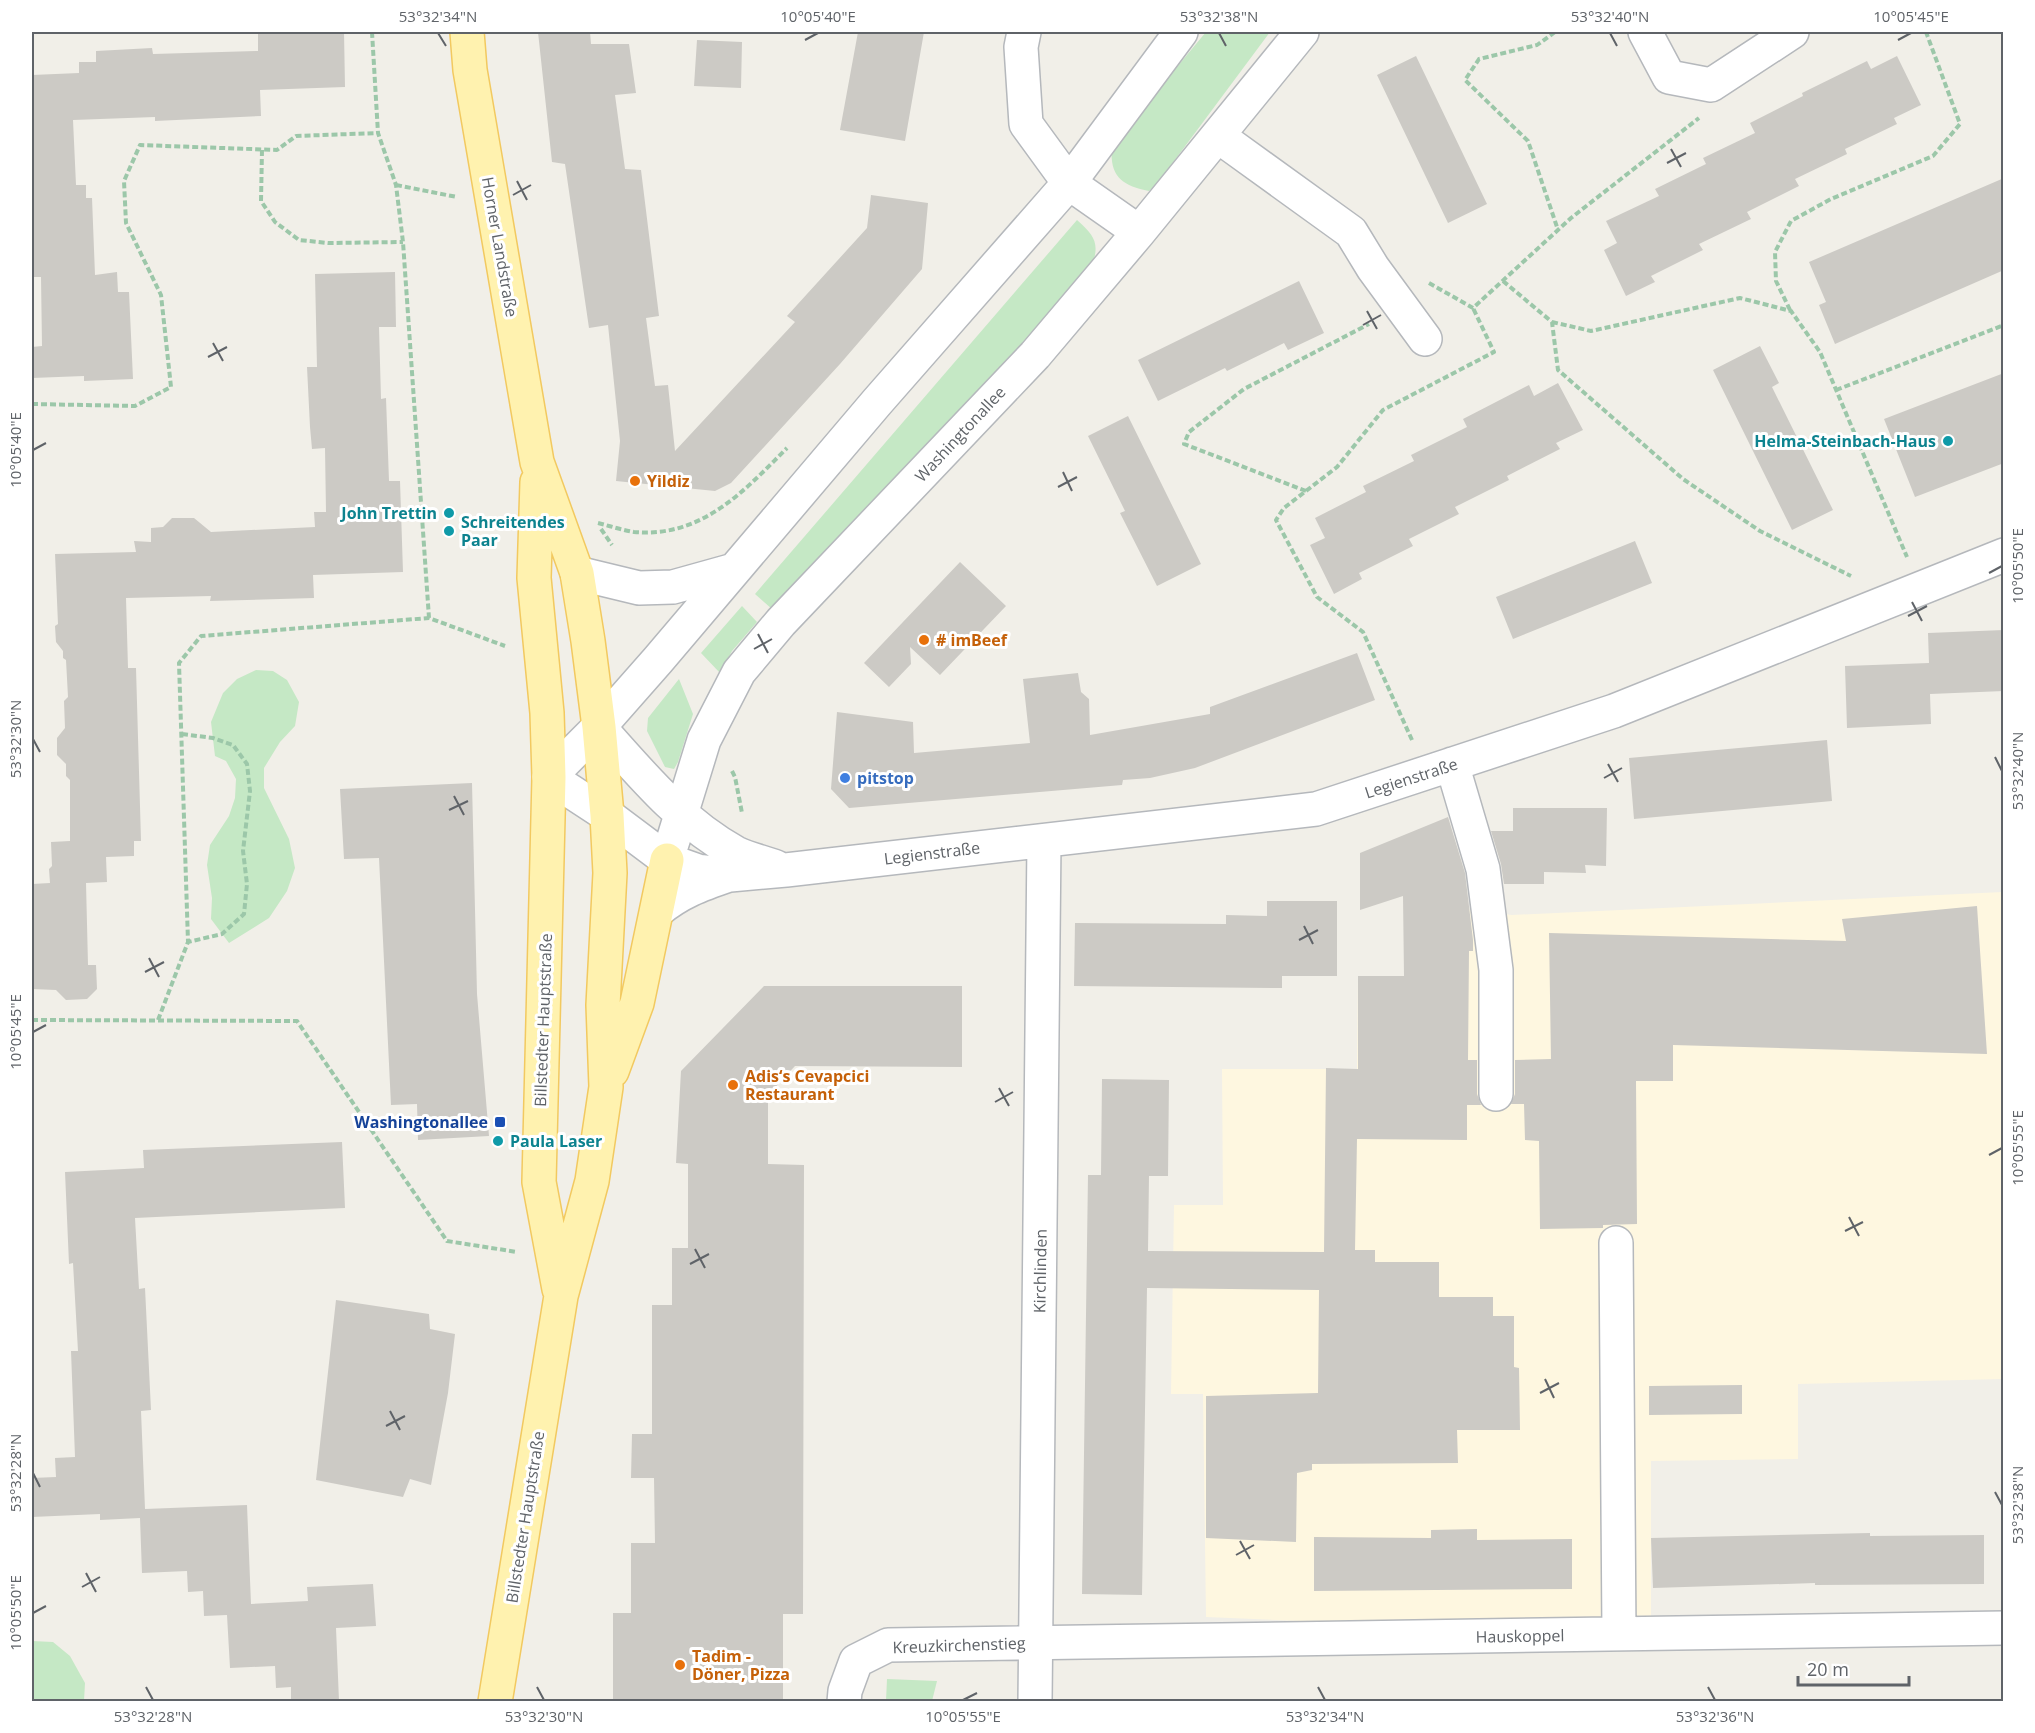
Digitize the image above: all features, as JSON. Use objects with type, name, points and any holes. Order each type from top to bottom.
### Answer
[{"type":"main road","name":"Horner Landstraße","points":[[467,32],[470,70],[537,462],[577,573],[599,727]]},
{"type":"main road","name":"Horner Landstraße","points":[[537,462],[534,578],[543,659],[549,777]]},
{"type":"main road","name":"Billstedter Hauptstraße","points":[[495,1701],[561,1296],[592,1181],[606,1087],[603,1005],[610,873],[599,727]]},
{"type":"main road","name":"Billstedter Hauptstraße","points":[[549,777],[539,1182],[561,1296]]},
{"type":"main road","name":"Billstedter Hauptstraße","points":[[606,1087],[637,1003],[667,860]]},
{"type":"street","points":[[1024,32],[1021,47],[1026,124],[1069,183],[1138,232]]},
{"type":"street","points":[[549,777],[599,727],[877,402],[1069,183],[1181,32]]},
{"type":"street","name":"Washingtonallee","points":[[667,860],[704,740],[740,672],[781,622],[1035,355],[1302,32]]},
{"type":"street","points":[[1645,32],[1670,77],[1711,85],[1792,32]]},
{"type":"street","points":[[1218,136],[1351,232],[1373,268],[1425,339]]},
{"type":"street","name":"Legienstraße","points":[[549,777],[667,860],[698,871],[734,864],[786,870],[1316,809],[1614,711],[2004,555]]},
{"type":"street","points":[[577,573],[639,588],[673,587],[734,570]]},
{"type":"street","points":[[599,727],[641,774],[680,813],[710,836],[734,864]]},
{"type":"street","points":[[1439,768],[1482,869],[1496,970],[1496,1094]]},
{"type":"street","name":"Kirchlinden","points":[[1035,1701],[1044,840]]},
{"type":"street","name":"Legienstraße","points":[[657,911],[672,899],[734,864]]},
{"type":"street","points":[[1616,1243],[1619,1634]]},
{"type":"street","name":"Hauskoppel","points":[[1036,1642],[2004,1628]]},
{"type":"street","name":"Kreuzkirchenstieg","points":[[844,1701],[845,1691],[856,1660],[888,1645],[1036,1642]]},
{"type":"path","points":[[372,32],[378,133],[396,185],[403,242],[429,618]]},
{"type":"path","points":[[1555,32],[1537,45],[1479,58],[1465,80],[1528,141],[1558,230]]},
{"type":"path","points":[[1908,593],[1836,390],[1820,352],[1791,310],[1776,281],[1775,252],[1791,221],[1832,199],[1933,156],[1960,124],[1926,32]]},
{"type":"path","points":[[1473,308],[1558,230],[1706,113],[1711,85]]},
{"type":"path","points":[[32,404],[135,406],[171,387],[161,295],[126,223],[124,181],[140,145],[278,150],[296,136],[378,133]]},
{"type":"path","points":[[262,150],[261,201],[275,222],[299,240],[328,243],[403,242]]},
{"type":"path","points":[[396,185],[493,204]]},
{"type":"path","points":[[1423,279],[1473,308],[1494,352],[1383,410],[1337,467],[1284,508],[1275,520],[1317,597],[1363,632],[1439,768]]},
{"type":"path","points":[[1503,281],[1552,322],[1591,331],[1740,298],[1791,310]]},
{"type":"path","points":[[1306,491],[1184,444],[1189,432],[1244,388],[1402,308]]},
{"type":"path","points":[[1552,322],[1557,370],[1683,478],[1760,531],[1908,593]]},
{"type":"path","points":[[1836,390],[2004,325]]},
{"type":"path","points":[[598,523],[634,532],[672,530],[708,516],[740,495],[788,448]]},
{"type":"path","points":[[158,1020],[188,942],[179,663],[201,636],[429,618],[543,659]]},
{"type":"path","points":[[711,727],[735,777],[744,827],[734,864]]},
{"type":"path","points":[[182,734],[213,738],[233,745],[247,764],[250,791],[243,851],[247,884],[243,914],[222,934],[188,942]]},
{"type":"path","points":[[32,1020],[297,1021],[447,1241],[553,1258]]},
{"type":"shaded area","points":[[2003,892],[2003,1379],[1798,1384],[1798,1459],[1651,1461],[1651,1633],[1619,1634],[1206,1617],[1203,1394],[1171,1394],[1174,1205],[1223,1205],[1222,1069],[1357,1069],[1358,976],[1418,976],[1418,964],[1404,964],[1404,943],[1427,909],[1470,910],[1512,915]]},
{"type":"green space","points":[[1206,32],[1270,32],[1157,184],[1149,191],[1131,186],[1115,172],[1112,145]]},
{"type":"green space","points":[[1077,220],[1092,236],[1096,247],[1091,269],[1014,357],[772,609],[755,594]]},
{"type":"green space","points":[[742,606],[757,622],[732,651],[720,673],[701,653]]},
{"type":"green space","points":[[256,670],[273,671],[287,680],[299,702],[295,726],[280,742],[264,768],[264,788],[289,839],[295,868],[287,891],[269,918],[229,943],[211,919],[212,898],[207,865],[210,845],[229,816],[235,798],[236,779],[226,761],[215,756],[211,722],[223,693],[237,679]]},
{"type":"green space","points":[[679,679],[693,714],[674,769],[665,767],[647,731],[648,718]]},
{"type":"green space","points":[[32,1641],[53,1642],[70,1656],[85,1683],[84,1701],[32,1701]]},
{"type":"green space","points":[[887,1679],[937,1681],[932,1701],[886,1701]]},
{"type":"building","points":[[258,32],[344,32],[345,87],[260,90],[261,116],[155,121],[155,117],[73,120],[76,185],[86,185],[86,198],[92,198],[95,275],[117,272],[118,292],[129,292],[133,379],[84,381],[84,376],[32,378],[32,347],[42,346],[41,277],[34,277],[32,262],[32,75],[79,73],[79,62],[96,62],[96,51],[152,48],[153,54],[258,51]]},
{"type":"building","points":[[538,32],[590,32],[591,44],[629,44],[636,93],[615,95],[625,169],[641,170],[659,316],[646,318],[655,386],[668,385],[675,451],[795,322],[787,316],[867,228],[871,195],[928,203],[922,269],[840,364],[731,483],[715,491],[616,481],[620,441],[608,325],[589,328],[565,164],[552,162]]},
{"type":"building","points":[[858,32],[924,32],[905,141],[840,130]]},
{"type":"building","points":[[697,40],[742,42],[741,88],[694,86]]},
{"type":"building","points":[[1416,56],[1487,204],[1448,223],[1377,75]]},
{"type":"building","points":[[1897,56],[1921,105],[1894,118],[1897,124],[1845,149],[1847,154],[1795,179],[1799,186],[1747,212],[1751,219],[1699,244],[1703,250],[1651,276],[1655,282],[1626,296],[1604,250],[1617,243],[1606,221],[1659,196],[1655,189],[1706,164],[1703,158],[1755,133],[1750,123],[1803,96],[1802,93],[1867,61],[1871,69]]},
{"type":"building","points":[[2004,178],[2004,270],[1835,344],[1819,305],[1826,302],[1809,262]]},
{"type":"building","points":[[395,272],[396,327],[379,327],[381,399],[386,398],[389,481],[400,481],[403,572],[313,575],[314,598],[210,601],[211,596],[126,598],[128,668],[136,668],[141,841],[134,841],[134,856],[106,857],[107,882],[86,883],[88,965],[96,965],[97,989],[87,999],[66,1000],[56,990],[32,989],[32,884],[50,883],[51,842],[70,841],[70,780],[66,776],[66,764],[57,755],[57,738],[65,728],[64,701],[68,697],[66,660],[56,642],[55,626],[58,624],[55,554],[136,552],[134,541],[151,542],[151,528],[163,527],[172,518],[194,518],[211,532],[315,527],[314,512],[326,512],[325,448],[312,449],[307,367],[317,367],[315,274]]},
{"type":"building","points":[[1299,281],[1324,333],[1288,350],[1284,343],[1227,371],[1225,368],[1158,401],[1138,360]]},
{"type":"building","points":[[1760,346],[1779,383],[1772,387],[1833,510],[1792,530],[1713,370]]},
{"type":"building","name":"Helma-Steinbach-Haus","points":[[2004,373],[2004,463],[1915,497],[1884,419]]},
{"type":"building","points":[[1558,383],[1583,430],[1556,443],[1560,449],[1507,476],[1509,480],[1455,507],[1459,514],[1409,539],[1413,546],[1359,573],[1362,579],[1334,594],[1310,545],[1325,538],[1315,518],[1366,492],[1363,486],[1414,461],[1411,455],[1467,427],[1463,419],[1529,385],[1534,396]]},
{"type":"building","points":[[1128,416],[1201,564],[1157,586],[1120,513],[1125,511],[1088,436]]},
{"type":"building","points":[[1635,541],[1652,583],[1513,639],[1496,597]]},
{"type":"building","points":[[960,562],[1006,606],[940,675],[910,647],[911,664],[889,687],[864,663]]},
{"type":"building","points":[[2004,630],[2004,691],[1930,694],[1931,724],[1847,728],[1845,666],[1929,663],[1928,633]]},
{"type":"building","points":[[1357,653],[1375,700],[1195,768],[1150,778],[1123,780],[1122,785],[849,808],[831,789],[837,712],[913,722],[914,753],[1030,743],[1023,679],[1078,673],[1081,692],[1089,699],[1090,735],[1210,714],[1210,707]]},
{"type":"building","points":[[1827,740],[1832,801],[1634,819],[1629,758]]},
{"type":"building","points":[[472,783],[477,994],[489,1136],[418,1140],[417,1104],[391,1105],[379,858],[344,859],[340,789]]},
{"type":"building","points":[[1513,808],[1607,808],[1606,866],[1585,865],[1586,873],[1544,872],[1544,884],[1504,884],[1501,864],[1491,831],[1513,831]]},
{"type":"building","points":[[1448,817],[1465,873],[1473,940],[1473,951],[1469,951],[1468,1060],[1477,1060],[1477,1094],[1481,1105],[1467,1105],[1467,1140],[1357,1139],[1355,1250],[1375,1250],[1375,1262],[1439,1262],[1439,1297],[1493,1297],[1493,1316],[1514,1316],[1514,1367],[1519,1368],[1520,1430],[1457,1430],[1458,1463],[1312,1464],[1312,1470],[1297,1473],[1296,1542],[1206,1538],[1206,1396],[1318,1393],[1319,1290],[1147,1288],[1142,1595],[1082,1594],[1088,1175],[1101,1175],[1102,1079],[1169,1080],[1168,1176],[1149,1176],[1148,1251],[1324,1252],[1326,1068],[1358,1069],[1358,976],[1404,976],[1403,896],[1360,910],[1360,853]]},
{"type":"building","points":[[1267,901],[1337,901],[1337,976],[1282,976],[1282,988],[1074,986],[1075,923],[1226,924],[1226,915],[1267,916]]},
{"type":"building","points":[[1977,906],[1987,1054],[1673,1045],[1673,1081],[1636,1081],[1637,1224],[1603,1225],[1603,1228],[1540,1229],[1539,1141],[1525,1140],[1524,1104],[1511,1104],[1515,1094],[1515,1060],[1551,1059],[1549,933],[1846,941],[1842,919]]},
{"type":"building","points":[[764,986],[962,986],[962,1067],[795,1066],[768,1095],[768,1164],[804,1165],[803,1614],[783,1614],[783,1701],[613,1701],[613,1613],[631,1613],[631,1543],[655,1543],[654,1478],[631,1478],[632,1434],[652,1434],[652,1305],[672,1305],[672,1248],[688,1248],[688,1164],[676,1163],[681,1071]]},
{"type":"building","points":[[342,1142],[345,1208],[135,1218],[139,1289],[145,1288],[151,1410],[141,1411],[145,1509],[247,1505],[251,1604],[308,1601],[307,1587],[373,1584],[376,1626],[336,1628],[339,1701],[291,1701],[291,1687],[276,1688],[275,1666],[230,1668],[227,1615],[204,1616],[203,1591],[188,1592],[187,1571],[142,1573],[140,1518],[100,1520],[100,1514],[32,1517],[32,1478],[56,1477],[55,1458],[75,1457],[71,1351],[78,1351],[73,1263],[69,1264],[65,1172],[144,1168],[143,1150]]},
{"type":"building","points":[[336,1300],[429,1314],[430,1329],[455,1334],[448,1393],[431,1485],[410,1479],[403,1497],[316,1480]]},
{"type":"building","points":[[1742,1385],[1742,1414],[1649,1415],[1649,1386]]},
{"type":"building","points":[[1477,1529],[1477,1540],[1572,1539],[1572,1589],[1314,1591],[1314,1537],[1431,1538],[1431,1530]]},
{"type":"building","points":[[1870,1533],[1870,1536],[1984,1535],[1984,1584],[1815,1585],[1815,1583],[1653,1588],[1651,1538]]},
{"type":"place","name":"Helma-Steinbach-Haus","points":[[1948,441]]},
{"type":"place","name":"Yildiz","points":[[635,481]]},
{"type":"place","name":"John Trettin","points":[[449,513]]},
{"type":"place","name":"Schreitendes Paar","points":[[449,531]]},
{"type":"place","name":"# imBeef","points":[[924,640]]},
{"type":"place","name":"pitstop","points":[[845,778]]},
{"type":"place","name":"Adis‘s Cevapcici Restaurant","points":[[733,1085]]},
{"type":"place","name":"Washingtonallee","points":[[500,1122]]},
{"type":"place","name":"Paula Laser","points":[[498,1141]]},
{"type":"place","name":"Tadim - Döner, Pizza","points":[[680,1665]]}]
